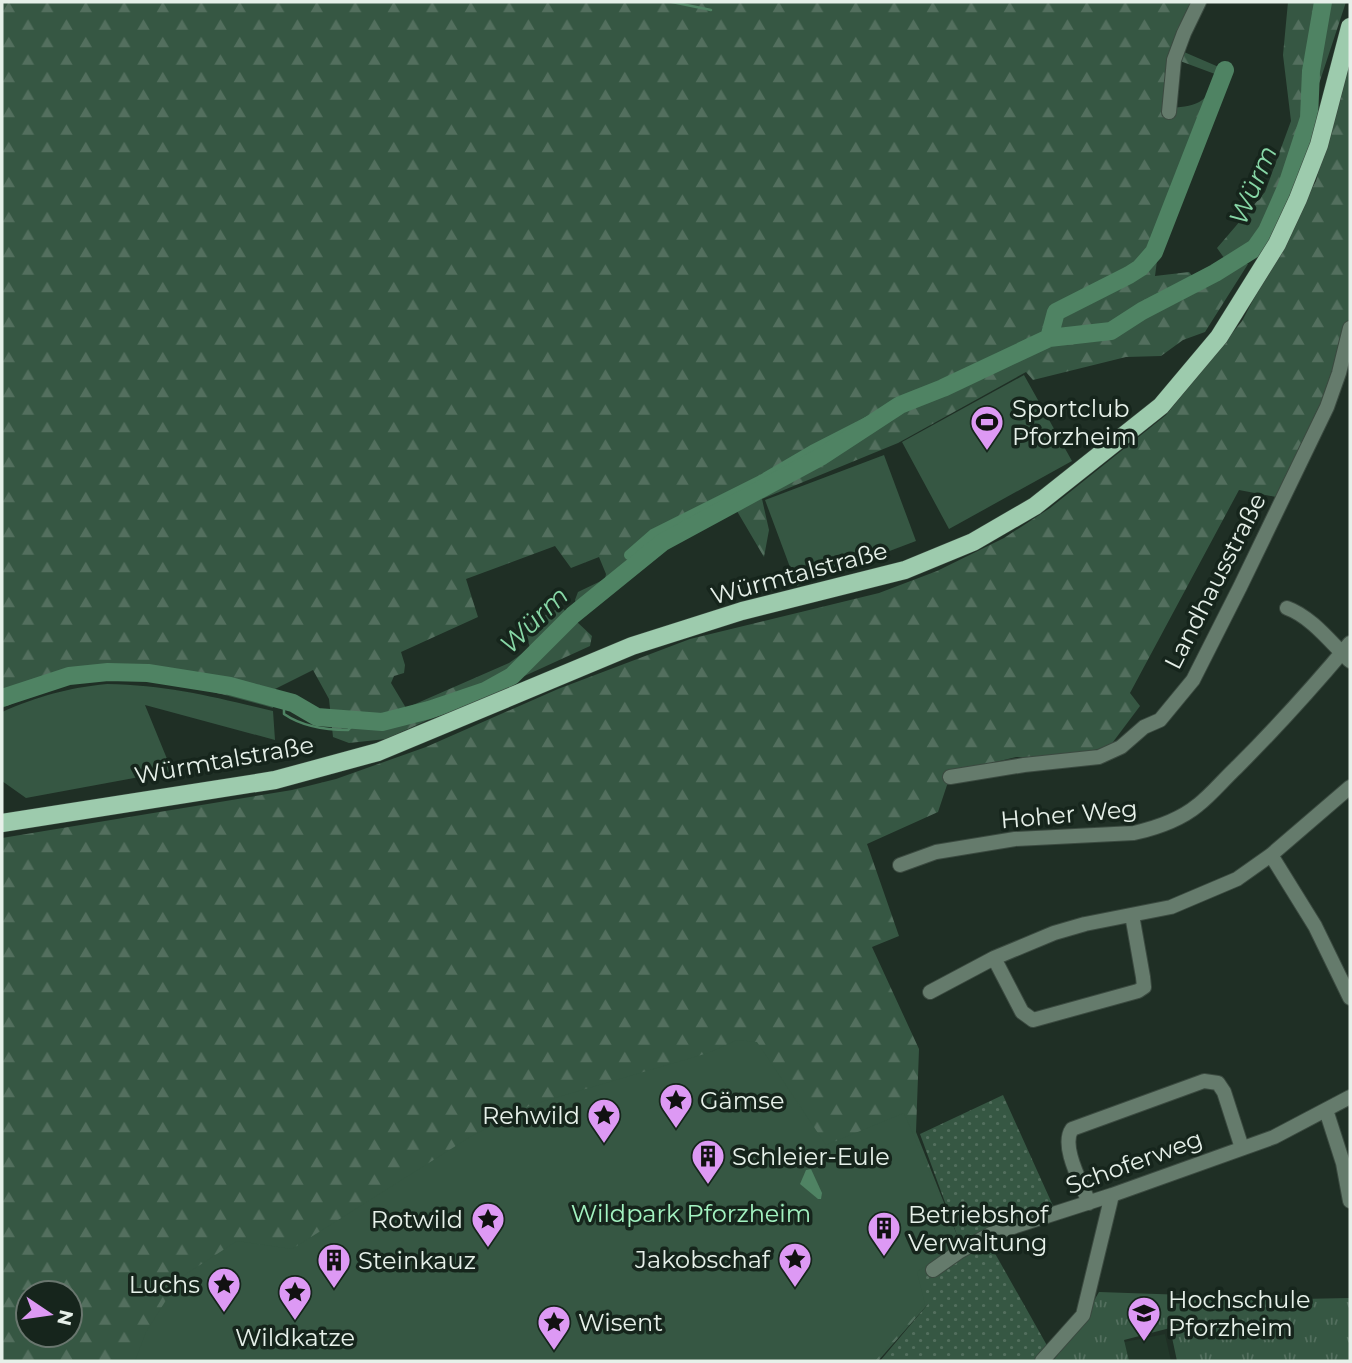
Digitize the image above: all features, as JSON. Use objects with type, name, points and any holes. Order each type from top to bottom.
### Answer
[{"type":"main road","name":"Würmtalstraße","points":[[2,823],[275,780],[379,752],[632,646],[742,611],[905,570],[972,542],[1035,506],[1161,406],[1219,337],[1277,244],[1298,199],[1319,145],[1350,27]]},
{"type":"street","points":[[1169,112],[1174,60],[1199,2]]},
{"type":"street","name":"Landhausstraße","points":[[950,777],[1099,757],[1121,747],[1144,727],[1160,720],[1193,680],[1252,562],[1327,407],[1350,328]]},
{"type":"street","name":"Hoher Weg","points":[[900,865],[936,852],[1015,839],[1134,833],[1153,829],[1198,806],[1348,653],[1287,608]]},
{"type":"street","points":[[930,992],[994,958],[1054,933],[1171,908],[1237,879],[1271,855],[1350,787]]},
{"type":"street","points":[[1271,855],[1315,926],[1350,998]]},
{"type":"street","points":[[994,958],[1022,1012],[1033,1020],[1138,991],[1144,987],[1144,982],[1132,915]]},
{"type":"street","points":[[1089,1203],[1070,1154],[1067,1138],[1072,1129],[1204,1081],[1218,1083],[1224,1092],[1242,1148]]},
{"type":"street","name":"Schoferweg","points":[[933,1270],[991,1234],[1089,1203],[1274,1137],[1350,1097]]},
{"type":"street","points":[[1326,1110],[1343,1163],[1350,1201]]},
{"type":"street","points":[[1042,1361],[1083,1315],[1112,1195]]},
{"type":"shaded area","points":[[811,1169],[822,1193],[821,1199],[800,1184],[806,1170]]},
{"type":"shaded area","name":"Hochschule Pforzheim","points":[[1165,1334],[1171,1361],[1075,1361],[1078,1351]]},
{"type":"green space","points":[[2,2],[1195,2],[1167,108],[1199,102],[1205,98],[1213,84],[1215,74],[1180,61],[1184,52],[1228,71],[1228,80],[1158,253],[1155,276],[1189,272],[1200,285],[1242,262],[1248,264],[1205,332],[1183,340],[1161,356],[1126,357],[1033,380],[1026,372],[898,443],[762,499],[769,530],[764,557],[734,506],[677,538],[580,613],[575,600],[578,592],[605,579],[606,574],[599,557],[571,568],[555,546],[466,579],[478,617],[401,652],[405,665],[404,673],[394,676],[391,683],[406,708],[509,663],[530,648],[524,626],[561,607],[592,636],[590,646],[386,739],[349,743],[333,737],[329,699],[313,670],[269,692],[274,702],[273,708],[197,688],[119,678],[67,684],[2,708]]},
{"type":"green space","points":[[1288,2],[1318,2],[1319,11],[1304,60],[1302,94],[1307,115],[1267,223],[1254,242],[1227,262],[1217,248],[1265,192],[1291,121],[1283,55]]},
{"type":"green space","points":[[1325,2],[1346,2],[1312,99],[1313,62]]},
{"type":"green space","points":[[1350,48],[1350,316],[1322,408],[1276,497],[1239,490],[1130,693],[1140,706],[1110,746],[1066,757],[1016,757],[951,773],[938,812],[867,844],[899,936],[872,947],[919,1049],[916,1132],[961,1246],[928,1304],[878,1361],[2,1361],[2,838],[292,790],[336,779],[426,747],[558,689],[690,639],[879,593],[937,571],[1004,538],[1050,508],[1166,415],[1242,321],[1316,181]]},
{"type":"green space","name":"Sportclub Pforzheim","points":[[1024,375],[1072,461],[949,529],[902,442]]},
{"type":"green space","points":[[884,455],[916,541],[797,586],[765,500]]},
{"type":"green space","points":[[107,684],[171,689],[273,711],[275,740],[145,705],[172,771],[26,798],[2,781],[2,712],[53,694]]},
{"type":"green space","name":"Wildpark Pforzheim","points":[[737,1040],[757,1042],[826,1145],[904,1113],[960,1242],[917,1272],[925,1304],[875,1361],[135,1361],[146,1332],[180,1278],[237,1241],[292,1249],[470,1137],[531,1105],[708,1053]]},
{"type":"green space","points":[[1003,1095],[1054,1208],[984,1234],[1049,1349],[1042,1361],[880,1361],[928,1304],[922,1275],[961,1246],[920,1134]]},
{"type":"green space","points":[[1099,1292],[1299,1299],[1350,1298],[1350,1361],[1177,1361],[1170,1328],[1124,1340],[1129,1361],[1053,1361],[1080,1325]]},
{"type":"waterway","points":[[672,2],[711,10]]},
{"type":"waterway","name":"Würm","points":[[2,698],[69,676],[108,672],[148,673],[230,686],[293,703],[317,717],[382,722],[485,691],[512,676],[573,615],[663,542],[822,456],[900,405],[943,388],[1049,338],[1111,331],[1255,248],[1267,231],[1286,188],[1309,118],[1311,71],[1323,2]]},
{"type":"waterway","name":"Würm","points":[[1049,338],[1056,312],[1129,275],[1140,268],[1154,252],[1225,70]]},
{"type":"waterway","points":[[629,555],[653,534],[761,480],[812,450],[900,405]]},
{"type":"waterway","points":[[284,701],[284,714],[314,727],[348,730],[358,720]]},
{"type":"place","name":"Sportclub Pforzheim","points":[[987,452]]},
{"type":"place","name":"Gämse","points":[[676,1130]]},
{"type":"place","name":"Rehwild","points":[[604,1145]]},
{"type":"place","name":"Schleier-Eule","points":[[708,1186]]},
{"type":"place","name":"Rotwild","points":[[488,1249]]},
{"type":"place","name":"Betriebshof Verwaltung","points":[[884,1258]]},
{"type":"place","name":"Jakobschaf","points":[[795,1289]]},
{"type":"place","name":"Steinkauz","points":[[334,1290]]},
{"type":"place","name":"Luchs","points":[[224,1314]]},
{"type":"place","name":"Wildkatze","points":[[295,1322]]},
{"type":"place","name":"Hochschule Pforzheim","points":[[1144,1343]]},
{"type":"place","name":"Wisent","points":[[554,1352]]}]
